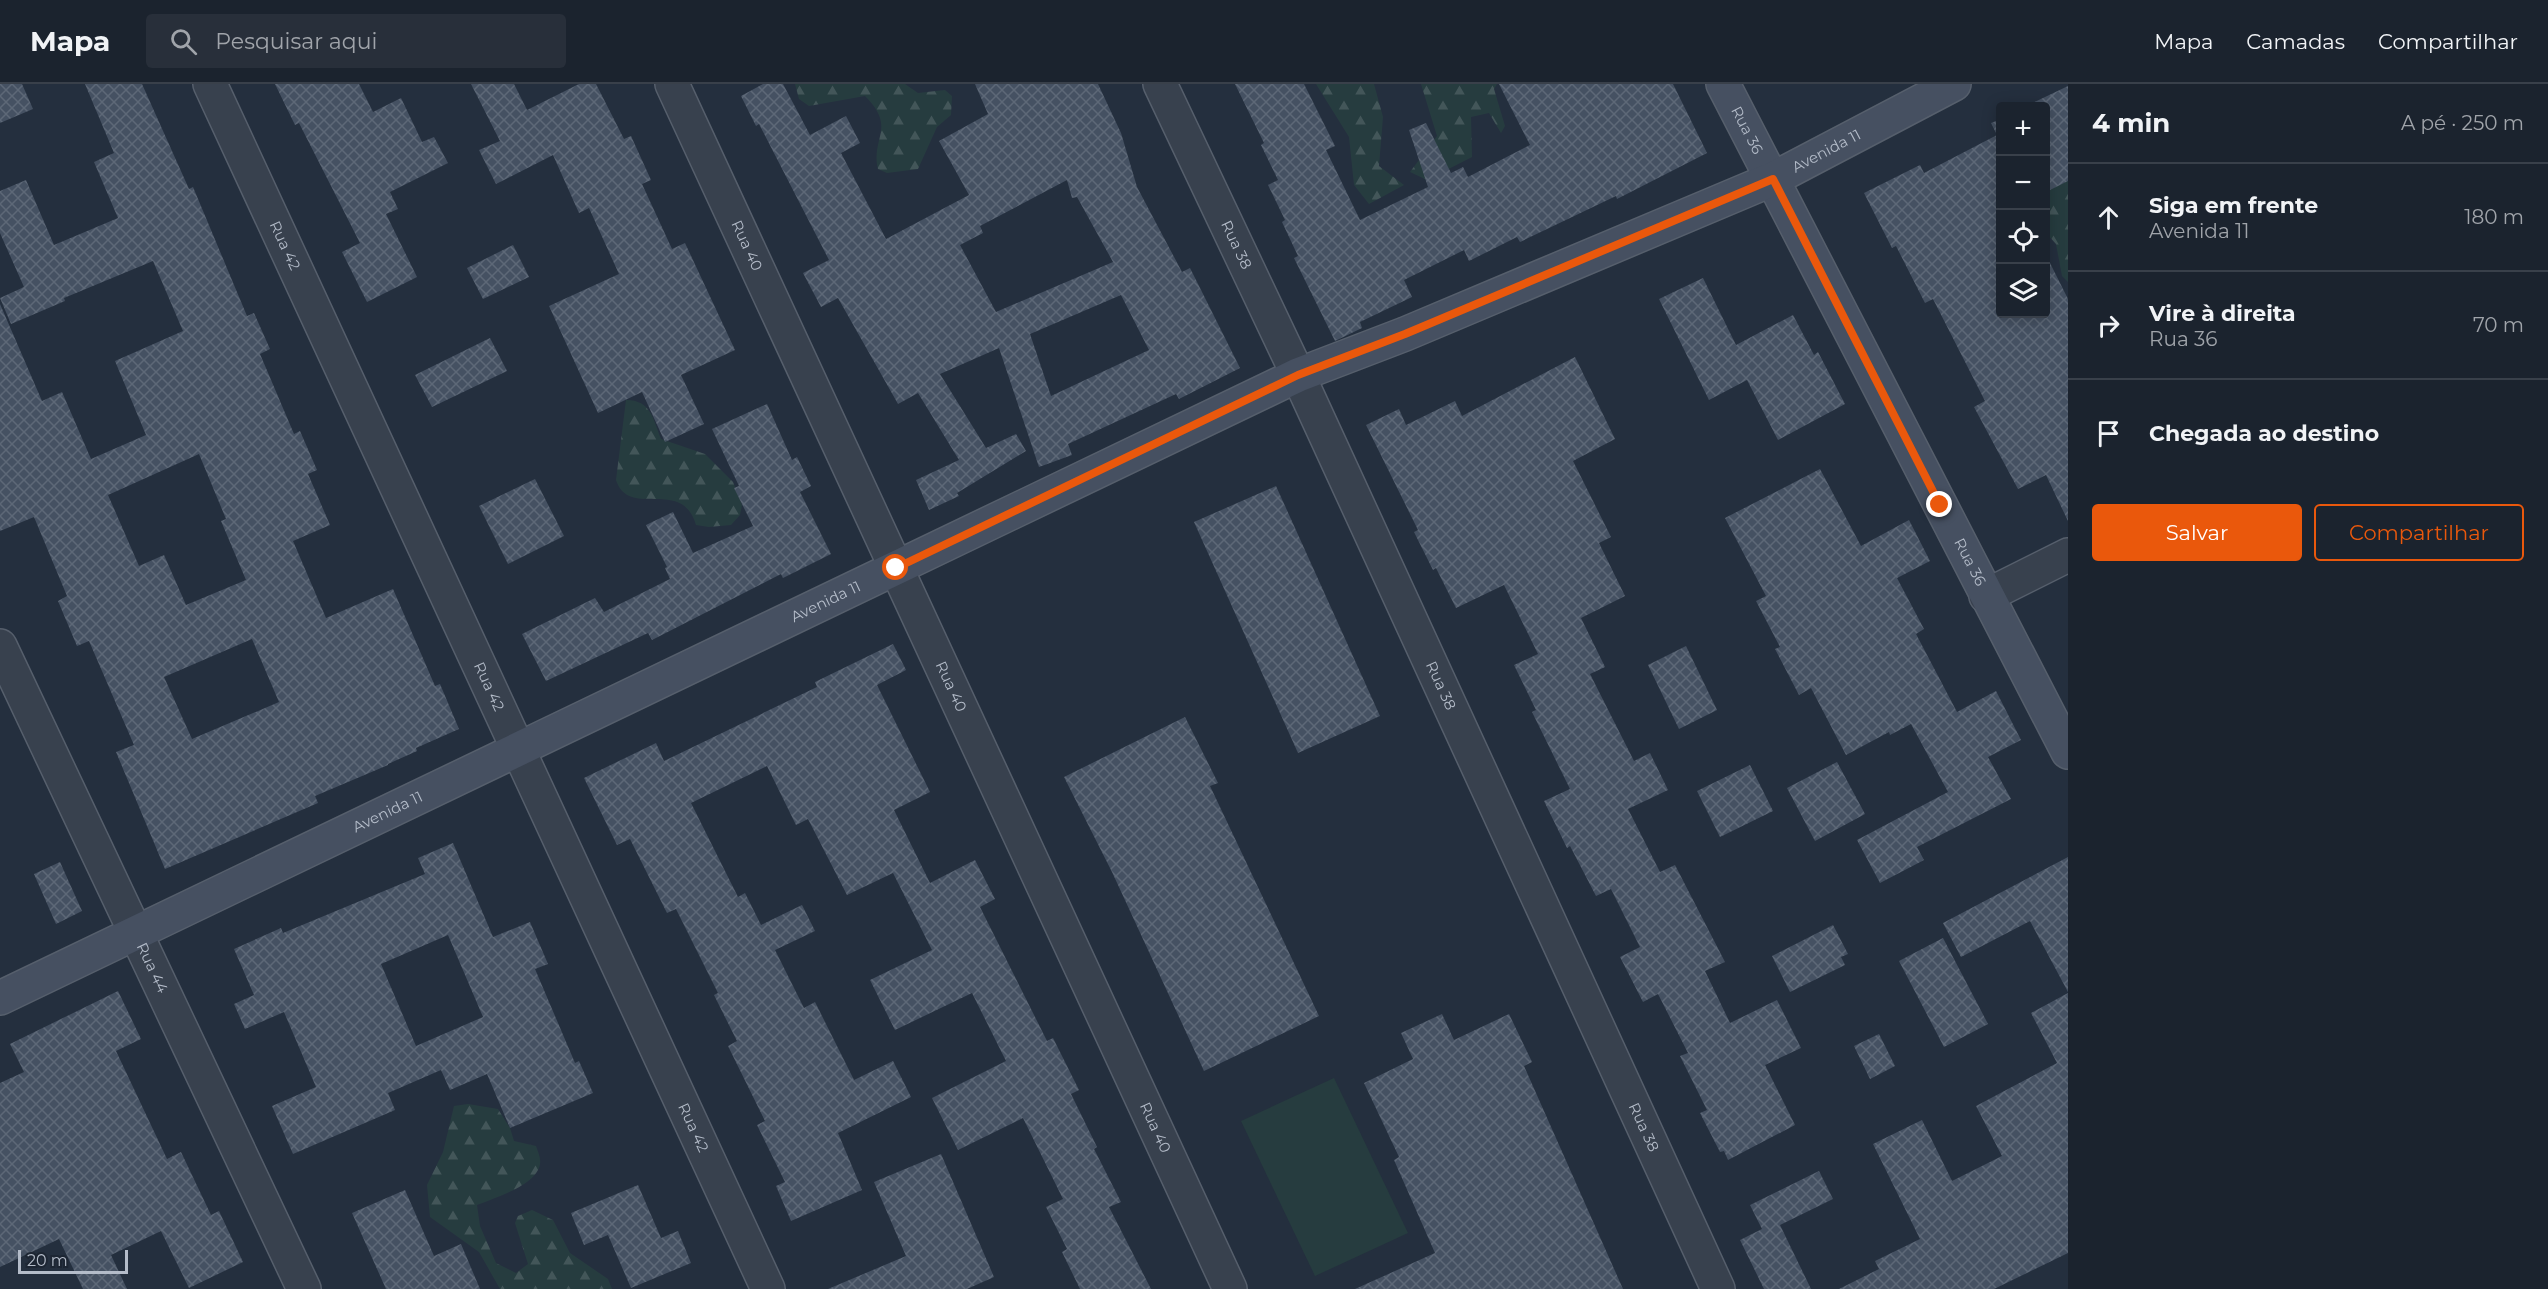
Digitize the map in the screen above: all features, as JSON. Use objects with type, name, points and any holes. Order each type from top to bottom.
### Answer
[{"type":"street","name":"Rua 42","points":[[210,84],[768,1289]]},
{"type":"street","name":"Rua 40","points":[[672,84],[1230,1289]]},
{"type":"street","name":"Rua 38","points":[[1160,84],[1298,375],[1718,1289]]},
{"type":"street","name":"Rua 36","points":[[1723,84],[2068,752]]},
{"type":"street","name":"Avenida 11","points":[[0,998],[1298,375],[1405,334],[1773,179],[1954,84]]},
{"type":"street","points":[[1986,596],[2068,555]]},
{"type":"street","name":"Rua 44","points":[[0,646],[304,1289]]},
{"type":"green space","points":[[795,84],[905,84],[918,93],[945,90],[952,96],[951,115],[937,127],[918,169],[887,173],[878,169],[880,116],[865,96],[809,106],[799,99]]},
{"type":"green space","points":[[1316,84],[1374,84],[1383,117],[1379,166],[1404,185],[1369,204],[1354,185],[1349,137]]},
{"type":"green space","points":[[1421,84],[1497,84],[1494,89],[1505,126],[1501,133],[1489,113],[1471,117],[1472,157],[1427,180],[1410,172],[1437,136]]},
{"type":"green space","points":[[2068,174],[2068,282],[2062,276],[2056,244],[2050,237],[2050,185],[2062,175]]},
{"type":"green space","points":[[626,400],[641,403],[646,407],[661,439],[705,454],[733,482],[742,505],[740,515],[731,525],[709,527],[696,525],[689,511],[679,503],[632,497],[623,491],[616,480]]},
{"type":"green space","points":[[1334,1078],[1408,1233],[1315,1276],[1241,1121]]},
{"type":"green space","points":[[468,1104],[498,1109],[510,1128],[514,1141],[536,1146],[540,1157],[537,1172],[531,1178],[514,1190],[477,1205],[480,1226],[496,1263],[516,1273],[528,1264],[515,1223],[518,1216],[532,1210],[553,1220],[570,1253],[608,1279],[612,1289],[500,1289],[479,1252],[430,1217],[427,1185],[443,1152],[454,1106]]},
{"type":"building","points":[[0,84],[22,84],[33,109],[0,123]]},
{"type":"building","points":[[85,84],[142,84],[189,189],[193,187],[247,316],[254,313],[270,349],[260,354],[294,434],[300,431],[317,470],[308,474],[330,525],[293,541],[326,618],[393,589],[435,686],[440,684],[459,729],[416,748],[417,751],[388,765],[315,796],[318,803],[165,869],[116,752],[134,745],[89,641],[77,646],[58,601],[67,596],[34,517],[0,531],[0,304],[42,401],[62,392],[91,459],[146,435],[115,361],[183,331],[153,261],[64,298],[65,301],[11,324],[0,298],[24,287],[0,233],[0,191],[26,180],[54,245],[118,218],[94,162],[114,153]],"holes":[[[199,454],[226,519],[221,521],[246,580],[186,605],[164,555],[139,566],[108,495]],[[252,639],[279,702],[192,739],[164,677]]]},
{"type":"building","points":[[275,84],[359,84],[373,112],[401,98],[422,142],[434,137],[448,163],[390,192],[398,209],[386,214],[417,277],[367,302],[342,252],[360,243],[299,123],[295,125]]},
{"type":"building","points":[[471,84],[514,84],[527,110],[579,84],[596,84],[624,139],[631,136],[651,180],[642,184],[672,249],[685,243],[735,350],[681,375],[704,424],[665,442],[642,392],[598,413],[549,306],[619,274],[589,208],[579,213],[553,155],[496,184],[479,150],[500,141]]},
{"type":"building","points":[[763,84],[783,84],[810,135],[846,116],[860,143],[841,153],[886,239],[969,195],[939,141],[988,114],[975,84],[1098,84],[1121,133],[1137,187],[1182,272],[1190,268],[1240,368],[1179,399],[1176,394],[1068,444],[1072,455],[1039,467],[999,348],[940,374],[986,448],[1016,434],[1026,451],[957,493],[959,496],[929,510],[916,480],[959,460],[918,393],[898,404],[838,298],[821,307],[803,273],[829,260],[759,124],[756,126],[741,96]],"holes":[[[1067,180],[1072,198],[1077,197],[1113,262],[996,312],[960,245],[983,233],[980,226]],[[1121,295],[1149,350],[1051,396],[1030,334]]]},
{"type":"building","points":[[1235,84],[1304,84],[1335,146],[1326,150],[1360,220],[1428,187],[1409,130],[1426,123],[1451,173],[1463,167],[1468,177],[1530,145],[1499,84],[1673,84],[1707,153],[1617,199],[1616,196],[1520,242],[1517,237],[1469,261],[1464,250],[1404,280],[1412,297],[1360,322],[1362,328],[1335,341],[1294,258],[1298,256],[1282,222],[1285,220],[1268,185],[1278,180],[1261,145],[1264,143]]},
{"type":"building","points":[[2068,86],[2068,181],[2050,190],[2050,102],[2034,102]]},
{"type":"building","points":[[1996,121],[1996,133],[1991,123]]},
{"type":"building","points":[[1996,136],[1996,318],[2050,318],[2050,263],[2068,299],[2068,521],[2046,475],[2018,489],[1974,407],[1985,401],[1933,299],[1925,303],[1896,246],[1892,248],[1864,193],[1920,165],[1924,173]]},
{"type":"building","points":[[513,245],[529,277],[483,299],[467,268]]},
{"type":"building","points":[[1703,278],[1736,345],[1793,315],[1814,355],[1818,352],[1845,404],[1778,440],[1747,380],[1709,400],[1659,299]]},
{"type":"building","points":[[490,338],[507,371],[432,407],[415,375]]},
{"type":"building","points":[[1575,357],[1615,439],[1573,461],[1611,537],[1599,543],[1625,596],[1581,618],[1605,667],[1590,674],[1634,761],[1650,753],[1668,790],[1628,809],[1660,872],[1675,865],[1725,962],[1705,971],[1730,1023],[1777,1000],[1801,1048],[1765,1065],[1795,1125],[1728,1160],[1724,1151],[1720,1152],[1700,1113],[1707,1110],[1680,1056],[1688,1053],[1658,994],[1643,1002],[1620,957],[1640,947],[1611,889],[1596,896],[1570,846],[1567,848],[1544,801],[1570,789],[1532,712],[1536,710],[1514,665],[1538,654],[1504,585],[1456,608],[1436,568],[1433,570],[1414,532],[1418,530],[1366,425],[1399,409],[1406,425],[1455,401],[1462,416]]},
{"type":"building","points":[[767,404],[792,460],[797,457],[811,486],[800,492],[831,554],[783,578],[781,574],[652,640],[648,633],[546,681],[522,634],[595,598],[604,612],[670,579],[665,568],[667,567],[646,525],[673,512],[693,553],[753,526],[734,488],[739,486],[712,429]]},
{"type":"building","points":[[1820,469],[1861,546],[1909,520],[1930,561],[1897,578],[1924,629],[1916,634],[1957,712],[1996,691],[2021,740],[1988,757],[2011,799],[1917,847],[1924,860],[1880,883],[1857,840],[1948,792],[1911,724],[1890,735],[1889,732],[1846,755],[1811,688],[1799,695],[1775,649],[1780,647],[1756,601],[1766,596],[1725,518]]},
{"type":"building","points":[[535,479],[564,536],[508,564],[479,506]]},
{"type":"building","points":[[1276,486],[1380,716],[1298,753],[1194,522]]},
{"type":"building","points":[[893,644],[906,670],[877,685],[930,792],[894,810],[930,883],[975,860],[995,899],[980,907],[1047,1041],[1053,1038],[1079,1090],[1071,1094],[1097,1147],[1094,1149],[1121,1202],[1109,1207],[1151,1289],[1080,1289],[1062,1252],[1067,1249],[1046,1207],[1063,1199],[1023,1118],[958,1150],[932,1098],[1006,1061],[972,993],[895,1030],[870,980],[932,950],[893,873],[847,895],[808,819],[796,825],[767,766],[691,803],[738,897],[745,893],[761,925],[802,905],[815,931],[775,950],[804,1008],[815,1002],[854,1080],[893,1061],[911,1097],[838,1133],[862,1190],[791,1221],[776,1186],[785,1182],[757,1125],[765,1121],[728,1046],[737,1041],[714,995],[718,993],[676,909],[667,913],[630,839],[617,845],[584,778],[656,743],[664,761],[817,687],[815,682]]},
{"type":"building","points":[[1686,646],[1717,710],[1679,729],[1648,665]]},
{"type":"building","points":[[1185,717],[1218,783],[1210,786],[1319,1016],[1204,1071],[1112,872],[1064,777]]},
{"type":"building","points":[[1837,762],[1865,814],[1815,841],[1787,788]]},
{"type":"building","points":[[1750,765],[1773,811],[1720,837],[1697,791]]},
{"type":"building","points":[[453,843],[493,937],[530,922],[548,964],[535,969],[575,1063],[579,1061],[593,1093],[510,1128],[487,1074],[450,1090],[441,1070],[388,1093],[395,1110],[293,1154],[272,1106],[316,1087],[284,1012],[245,1029],[234,1004],[254,995],[234,949],[281,928],[283,933],[425,874],[418,858]],"holes":[[[448,935],[483,1017],[416,1046],[381,964]]]},
{"type":"building","points":[[2068,857],[2068,992],[2030,921],[1961,957],[1943,923]]},
{"type":"building","points":[[60,862],[82,911],[56,924],[34,874]]},
{"type":"building","points":[[1833,925],[1848,954],[1841,957],[1845,965],[1790,992],[1772,956]]},
{"type":"building","points":[[1943,938],[1988,1024],[1944,1047],[1899,961]]},
{"type":"building","points":[[118,991],[141,1039],[116,1051],[167,1159],[181,1152],[211,1215],[219,1211],[243,1262],[189,1288],[161,1231],[111,1255],[127,1289],[83,1289],[59,1239],[0,1267],[0,1083],[24,1072],[10,1044]]},
{"type":"building","points":[[2068,993],[2068,1253],[1994,1289],[1839,1289],[1879,1269],[1875,1261],[1920,1239],[1873,1144],[1922,1120],[1952,1181],[2002,1156],[1976,1106],[2057,1063],[2031,1013]]},
{"type":"building","points":[[1442,1014],[1454,1040],[1509,1014],[1532,1062],[1524,1066],[1623,1289],[1355,1289],[1435,1253],[1394,1160],[1399,1157],[1364,1083],[1413,1059],[1401,1033]]},
{"type":"building","points":[[1879,1034],[1895,1066],[1870,1079],[1854,1046]]},
{"type":"building","points":[[941,1154],[994,1277],[967,1289],[828,1289],[906,1256],[874,1182]]},
{"type":"building","points":[[1819,1171],[1833,1199],[1780,1225],[1811,1289],[1764,1289],[1740,1240],[1762,1229],[1750,1205]]},
{"type":"building","points":[[638,1185],[661,1238],[678,1231],[691,1263],[631,1288],[608,1235],[584,1245],[571,1213]]},
{"type":"building","points":[[405,1190],[434,1256],[461,1244],[480,1289],[386,1289],[352,1213]]},
{"type":"route","points":[[896,568],[1298,375],[1405,334],[1773,179],[1940,505]]}]
